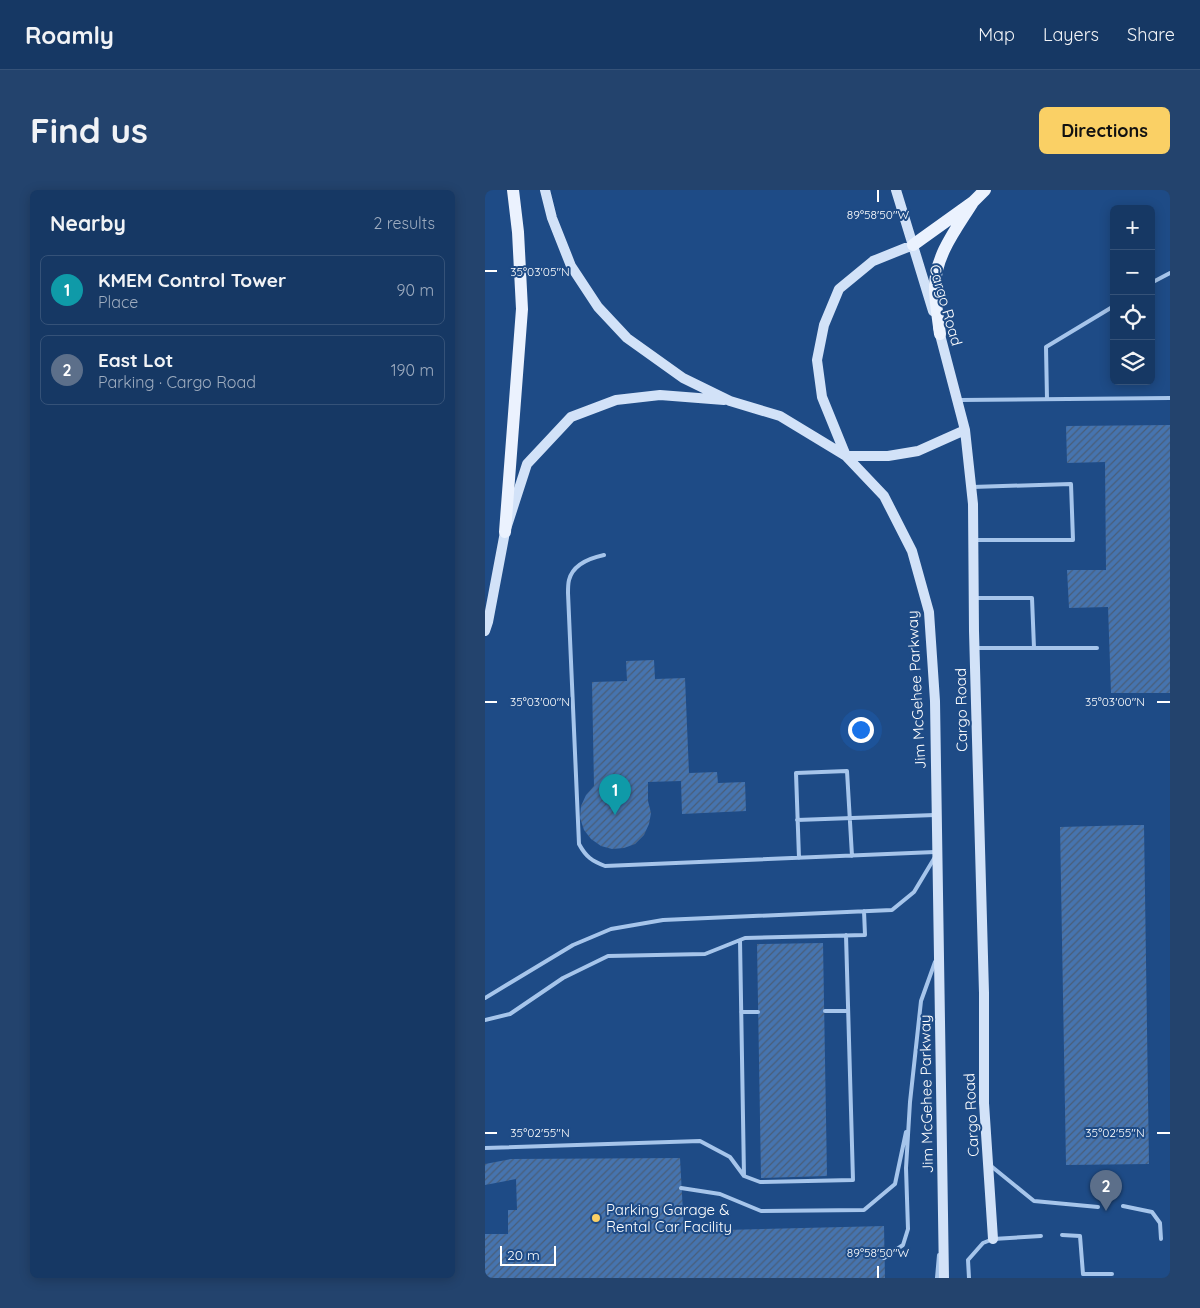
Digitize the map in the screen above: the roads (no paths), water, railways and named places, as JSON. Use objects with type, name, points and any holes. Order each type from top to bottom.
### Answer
[{"type":"main road","points":[[485,631],[505,532],[522,309],[518,232],[513,190]]},
{"type":"main road","name":"Jim McGehee Parkway","points":[[545,190],[552,218],[571,266],[598,307],[627,338],[683,378],[730,401],[781,416],[845,456],[883,496],[912,551],[929,612],[935,701],[944,1278]]},
{"type":"main road","name":"Cargo Road","points":[[896,190],[940,334],[965,430],[973,504],[983,993],[983,1103],[993,1239]]},
{"type":"main road","points":[[965,430],[918,451],[888,456],[845,456],[822,398],[817,360],[824,324],[839,289],[873,261],[913,245],[973,202],[985,190]]},
{"type":"main road","points":[[940,334],[935,286],[938,266],[943,251],[973,202]]},
{"type":"main road","points":[[505,532],[527,464],[571,417],[617,400],[660,395],[730,401]]},
{"type":"lane","points":[[1155,281],[1170,273]]},
{"type":"lane","points":[[1047,399],[1046,347],[1110,308]]},
{"type":"lane","points":[[957,400],[1170,398]]},
{"type":"lane","points":[[971,487],[1071,484],[1073,540],[973,540]]},
{"type":"lane","points":[[604,555],[588,559],[575,568],[569,579],[568,593],[579,844],[584,853],[594,862],[605,866],[937,852]]},
{"type":"lane","points":[[974,598],[1032,598],[1034,648]]},
{"type":"lane","points":[[975,648],[1097,648]]},
{"type":"lane","points":[[799,858],[796,773],[847,771],[852,856]]},
{"type":"lane","points":[[797,820],[937,815]]},
{"type":"lane","points":[[485,998],[573,945],[611,929],[663,920],[892,910],[914,892],[937,852]]},
{"type":"lane","points":[[485,1020],[510,1014],[563,978],[608,956],[705,954],[745,938],[865,935],[864,911]]},
{"type":"lane","points":[[485,1148],[700,1141],[730,1157],[744,1176],[760,1182],[853,1180],[845,935]]},
{"type":"lane","points":[[740,940],[744,1176]]},
{"type":"lane","points":[[884,1258],[903,1245],[907,1229],[906,1168],[921,1001],[938,953]]},
{"type":"lane","points":[[825,1011],[848,1011]]},
{"type":"lane","points":[[741,1012],[758,1012]]},
{"type":"lane","points":[[681,1188],[719,1194],[761,1211],[864,1210],[895,1184],[909,1122]]},
{"type":"lane","points":[[988,1163],[1034,1201],[1098,1207]]},
{"type":"lane","points":[[1123,1206],[1152,1212],[1160,1223],[1161,1239]]},
{"type":"lane","points":[[937,1278],[943,1213]]},
{"type":"lane","points":[[1062,1235],[1081,1236],[1083,1274],[1112,1274]]},
{"type":"lane","points":[[969,1278],[969,1260],[983,1243],[993,1239],[1041,1236]]},
{"type":"place","name":"KMEM Control Tower","points":[[615,815]]},
{"type":"place","name":"East Lot","points":[[1106,1211]]},
{"type":"place","name":"Parking Garage & Rental Car Facility","points":[[596,1218]]}]
